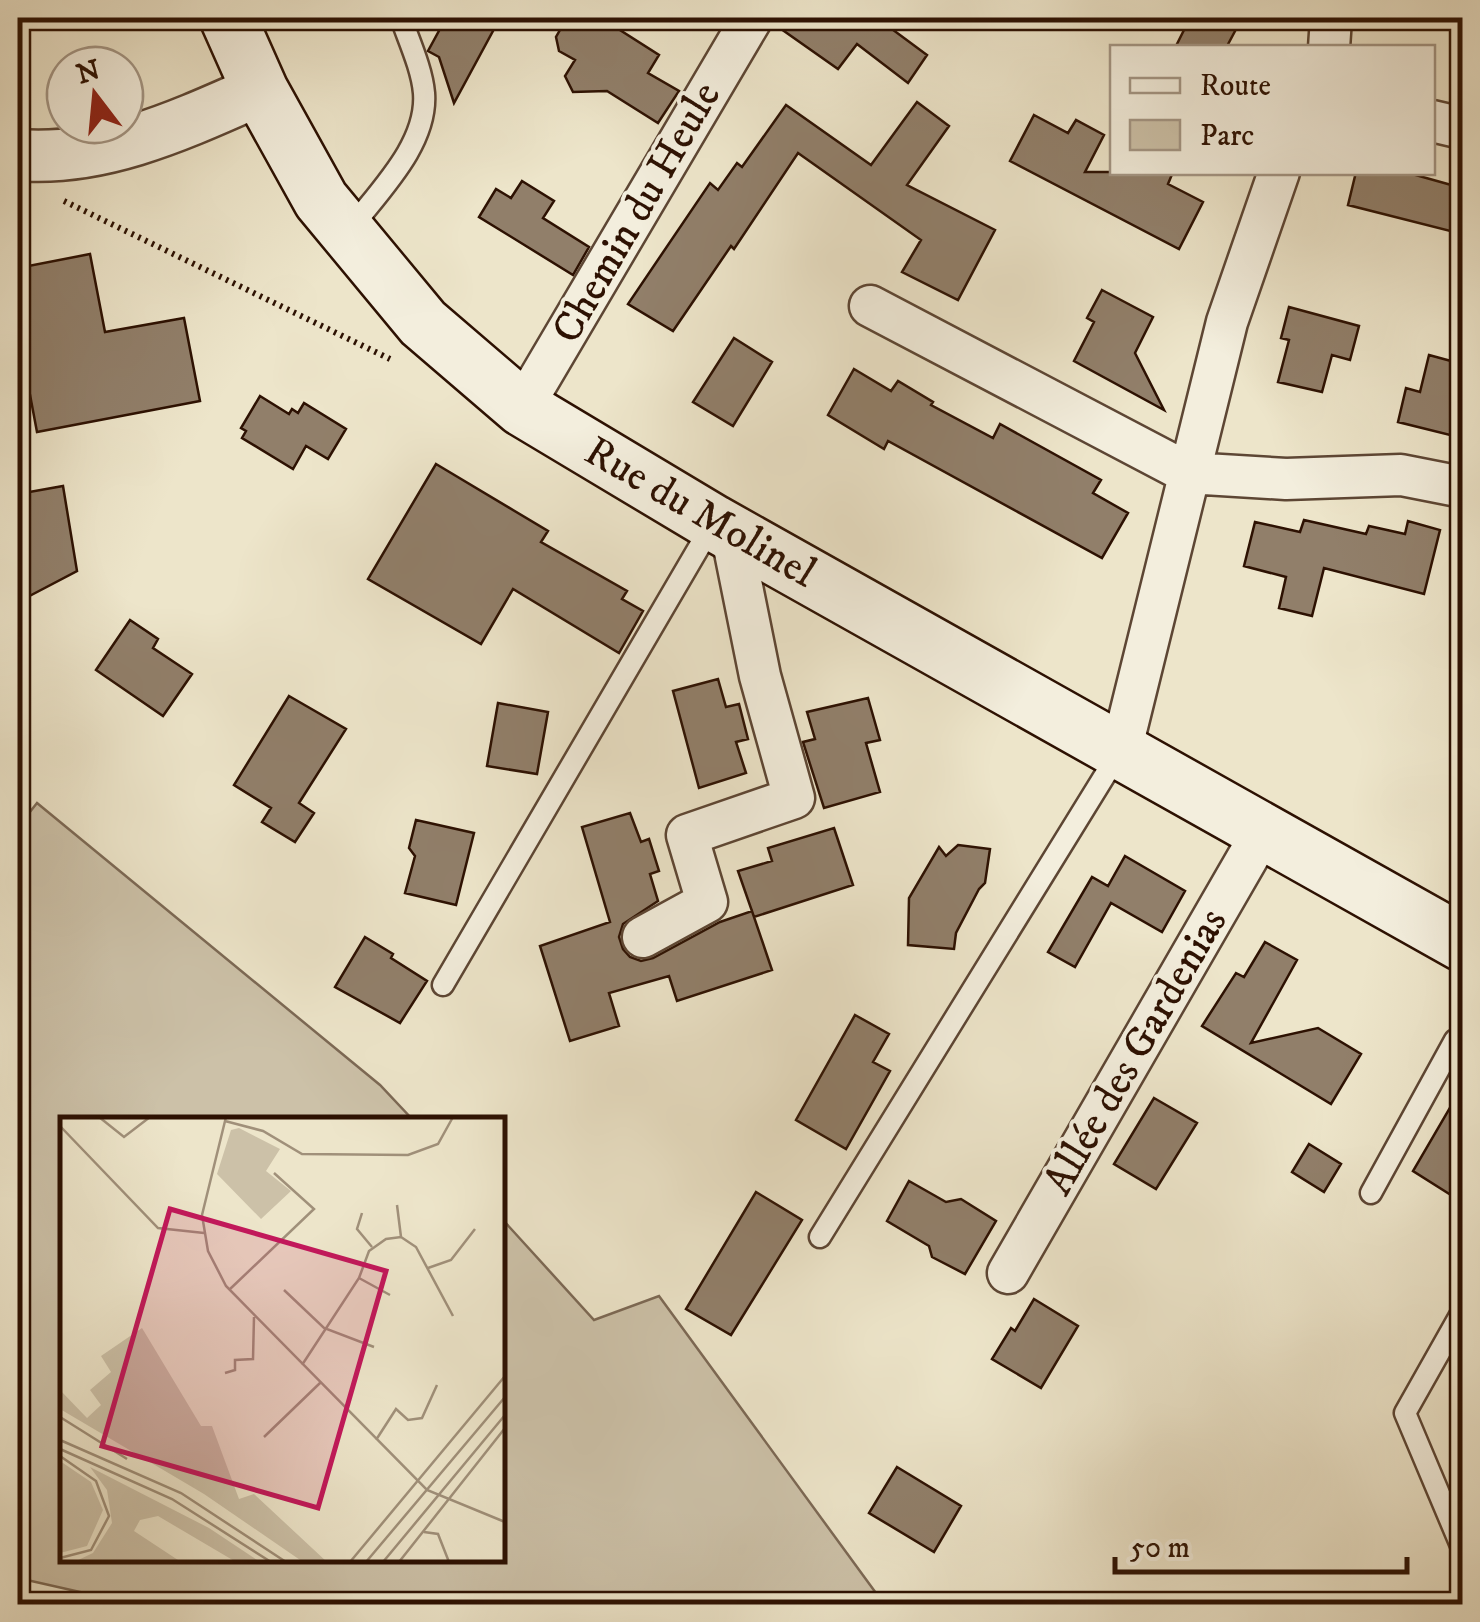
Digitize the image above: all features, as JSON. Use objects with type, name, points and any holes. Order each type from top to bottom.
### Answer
[{"type":"main road","name":"Rue du Molinel","points":[[228,18],[291,151],[347,234],[422,323],[522,408],[722,527],[1462,943]]},
{"type":"street","name":"Chemin du Heule","points":[[522,408],[752,18]]},
{"type":"street","points":[[1330,45],[1331,18]]},
{"type":"street","points":[[30,171],[70,155],[172,128],[260,90]]},
{"type":"street","points":[[1435,122],[1462,128]]},
{"type":"street","points":[[1120,750],[1227,322],[1272,175]]},
{"type":"street","points":[[870,306],[1188,473],[1286,479],[1401,474],[1462,487]]},
{"type":"street","points":[[644,938],[707,902],[687,835],[794,798],[722,527]]},
{"type":"street","name":"Allée des Gardenias","points":[[1008,1273],[1264,831]]},
{"type":"lane","points":[[347,234],[403,160],[424,118],[424,90],[401,18]]},
{"type":"lane","points":[[443,986],[722,527]]},
{"type":"lane","points":[[820,1238],[1120,750]]},
{"type":"lane","points":[[1371,1193],[1456,1040],[1462,1044]]},
{"type":"lane","points":[[1462,1312],[1405,1413],[1462,1548]]},
{"type":"path","points":[[30,171],[393,360],[456,353]]},
{"type":"green space","points":[[37,803],[380,1085],[410,1117],[60,1117],[60,1562],[505,1562],[505,1222],[594,1320],[659,1296],[884,1604],[133,1604],[18,1578],[18,827]]},
{"type":"building","points":[[446,18],[500,18],[454,103],[439,57],[428,51]]},
{"type":"building","points":[[601,18],[659,55],[648,73],[679,91],[658,123],[607,91],[573,92],[565,76],[575,60],[559,51],[556,37],[564,23]]},
{"type":"building","points":[[776,18],[877,18],[927,55],[908,83],[857,44],[838,69],[774,24]]},
{"type":"building","points":[[1190,18],[1242,18],[1228,45],[1176,45]]},
{"type":"building","points":[[917,102],[949,126],[907,185],[995,230],[958,300],[902,272],[921,240],[798,153],[673,331],[628,304],[710,183],[718,190],[737,163],[742,167],[786,105],[871,165]]},
{"type":"building","points":[[1034,115],[1068,133],[1076,120],[1104,135],[1085,172],[1172,175],[1168,184],[1203,202],[1179,249],[1010,161]]},
{"type":"building","points":[[1355,175],[1416,175],[1462,188],[1462,234],[1348,205]]},
{"type":"building","points":[[522,181],[554,201],[543,218],[589,247],[573,275],[479,217],[496,189],[511,198]]},
{"type":"building","points":[[90,254],[105,332],[184,318],[200,401],[37,432],[18,331],[18,268]]},
{"type":"building","points":[[1102,290],[1153,317],[1135,353],[1164,410],[1074,361],[1094,322],[1087,318]]},
{"type":"building","points":[[1289,307],[1359,326],[1350,360],[1332,355],[1322,392],[1278,382],[1289,340],[1281,338]]},
{"type":"building","points":[[734,338],[772,362],[733,426],[693,402]]},
{"type":"building","points":[[1429,355],[1462,364],[1462,438],[1398,422],[1406,388],[1420,392]]},
{"type":"building","points":[[854,369],[891,391],[898,381],[933,402],[931,405],[993,438],[1000,424],[1101,480],[1093,493],[1128,513],[1102,558],[888,441],[884,449],[828,415]]},
{"type":"building","points":[[260,396],[289,414],[292,409],[298,413],[304,403],[346,429],[328,459],[306,446],[293,469],[242,438],[246,431],[241,428]]},
{"type":"building","points":[[436,464],[548,531],[541,542],[627,591],[622,599],[643,611],[619,653],[513,589],[481,644],[368,579]]},
{"type":"building","points":[[63,486],[77,571],[18,602],[18,494]]},
{"type":"building","points":[[1304,520],[1366,534],[1369,526],[1405,534],[1408,521],[1440,530],[1424,594],[1324,568],[1312,616],[1279,608],[1286,577],[1244,566],[1255,522],[1300,532]]},
{"type":"building","points":[[130,620],[158,639],[153,648],[192,674],[163,716],[96,670]]},
{"type":"building","points":[[718,679],[726,707],[739,704],[748,739],[736,742],[746,773],[699,788],[673,691]]},
{"type":"building","points":[[289,696],[346,729],[299,803],[314,813],[295,842],[262,822],[271,808],[234,785]]},
{"type":"building","points":[[868,698],[880,740],[866,743],[880,792],[824,808],[803,742],[815,739],[807,712]]},
{"type":"building","points":[[498,703],[548,712],[537,774],[487,766]]},
{"type":"building","points":[[630,813],[641,842],[649,839],[659,871],[650,874],[658,901],[623,924],[619,937],[630,957],[641,961],[653,958],[720,922],[752,911],[772,970],[677,1001],[669,976],[609,993],[619,1026],[570,1041],[540,946],[610,922],[582,827]]},
{"type":"building","points":[[416,820],[474,833],[456,905],[405,893],[415,856],[409,848]]},
{"type":"building","points":[[834,828],[853,885],[754,917],[738,871],[772,861],[768,848]]},
{"type":"building","points":[[958,845],[990,849],[985,883],[956,933],[954,949],[908,945],[909,898],[939,847],[946,856]]},
{"type":"building","points":[[1125,856],[1185,891],[1162,932],[1111,903],[1075,967],[1048,952],[1092,877],[1108,886]]},
{"type":"building","points":[[365,937],[427,981],[400,1023],[335,987]]},
{"type":"building","points":[[1265,942],[1297,960],[1251,1043],[1318,1028],[1361,1054],[1331,1104],[1202,1026],[1236,973],[1244,977]]},
{"type":"building","points":[[855,1015],[889,1034],[873,1062],[890,1071],[846,1149],[796,1120]]},
{"type":"building","points":[[1462,1087],[1462,1202],[1413,1171]]},
{"type":"building","points":[[1154,1098],[1197,1123],[1156,1189],[1114,1164]]},
{"type":"building","points":[[1309,1144],[1341,1164],[1324,1192],[1292,1172]]},
{"type":"building","points":[[909,1181],[946,1202],[961,1199],[996,1221],[965,1274],[932,1257],[929,1246],[887,1221]]},
{"type":"building","points":[[756,1192],[802,1220],[731,1335],[686,1309]]},
{"type":"building","points":[[1034,1299],[1078,1326],[1041,1388],[992,1359]]},
{"type":"building","points":[[897,1467],[961,1506],[934,1552],[869,1513]]}]
